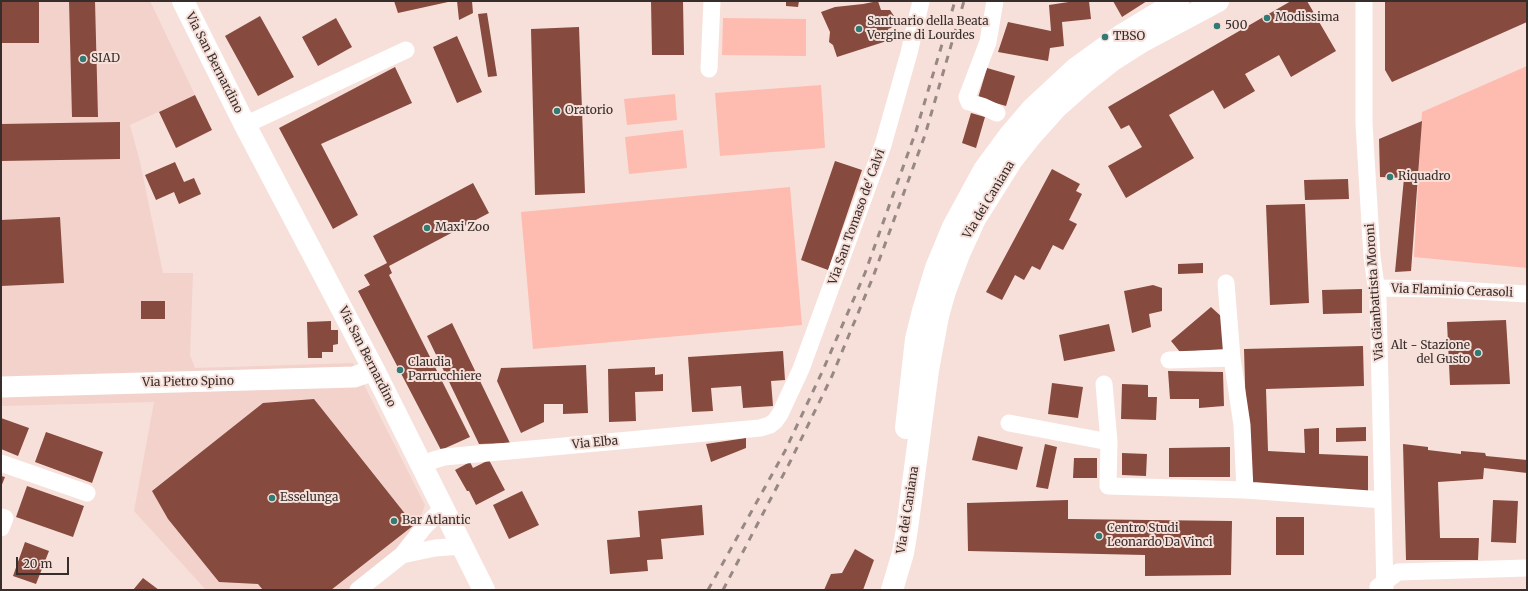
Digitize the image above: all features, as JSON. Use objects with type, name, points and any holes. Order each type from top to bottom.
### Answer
[{"type":"main road","name":"Via San Bernardino","points":[[183,1],[245,125],[374,370],[484,590]]},
{"type":"main road","name":"Via dei Caniana","points":[[879,590],[897,519],[916,339],[922,311],[936,268],[960,213],[984,170],[1009,136],[1044,98],[1097,51],[1162,9],[1178,1]]},
{"type":"main road","name":"Via dei Caniana","points":[[892,590],[903,553],[928,370],[938,316],[959,254],[974,220],[1012,160],[1057,107],[1113,60],[1143,41],[1218,1]]},
{"type":"street","points":[[709,69],[712,1]]},
{"type":"street","name":"Via San Tomaso de' Calvi","points":[[770,425],[780,414],[801,369],[883,145],[909,53],[921,1]]},
{"type":"street","points":[[995,1],[988,42],[967,97],[969,102],[997,113]]},
{"type":"street","name":"Via Gianbattista Moroni","points":[[1364,1],[1364,124],[1372,257],[1376,288],[1383,500],[1381,588]]},
{"type":"street","name":"Via San Bernardino","points":[[245,125],[406,50]]},
{"type":"street","points":[[1226,283],[1232,358],[1242,425],[1245,490]]},
{"type":"street","name":"Via Flaminio Cerasoli","points":[[1376,288],[1442,289],[1527,294]]},
{"type":"street","points":[[1169,360],[1232,358]]},
{"type":"street","name":"Via Pietro Spino","points":[[1,386],[354,377],[374,370]]},
{"type":"street","points":[[1104,384],[1109,442],[1108,486],[1245,490],[1383,500]]},
{"type":"street","points":[[1009,423],[1109,442]]},
{"type":"street","name":"Via Elba","points":[[421,464],[444,457],[760,428],[770,425]]},
{"type":"street","points":[[1,463],[87,493]]},
{"type":"street","points":[[358,590],[402,555],[424,527],[443,508]]},
{"type":"street","points":[[1,517],[5,518],[1,528]]},
{"type":"street","points":[[402,555],[435,548],[462,546]]},
{"type":"street","points":[[1381,588],[1398,572],[1527,568]]},
{"type":"shaded area","points":[[1,1],[150,1],[195,95],[130,125],[140,162],[163,273],[193,273],[190,355],[195,368],[353,363],[425,505],[404,562],[372,590],[206,590],[134,511],[154,402],[1,406]]},
{"type":"shaded area","points":[[723,18],[806,19],[806,56],[722,55]]},
{"type":"shaded area","points":[[1527,66],[1527,268],[1414,257],[1422,112]]},
{"type":"shaded area","points":[[821,85],[825,148],[720,156],[715,93]]},
{"type":"shaded area","points":[[675,94],[677,120],[627,125],[624,99]]},
{"type":"shaded area","points":[[683,130],[687,168],[629,174],[625,137]]},
{"type":"shaded area","points":[[790,187],[802,325],[533,349],[521,212]]},
{"type":"building","points":[[1,1],[39,1],[39,43],[1,43]]},
{"type":"building","name":"SIAD","points":[[69,1],[95,1],[98,117],[72,117]]},
{"type":"building","points":[[394,1],[448,1],[448,2],[398,13]]},
{"type":"building","points":[[457,1],[472,1],[473,13],[459,20]]},
{"type":"building","points":[[651,1],[683,1],[684,55],[652,55]]},
{"type":"building","points":[[786,1],[799,1],[798,7],[786,6]]},
{"type":"building","name":"Santuario della Beata Vergine di Lourdes","points":[[878,1],[881,10],[890,10],[894,16],[895,23],[888,29],[890,40],[837,57],[833,45],[829,42],[830,32],[821,12],[835,7]]},
{"type":"building","points":[[1075,1],[1089,1],[1091,19],[1062,22],[1064,46],[1050,48],[1048,61],[998,52],[1008,22],[1051,31],[1049,5]]},
{"type":"building","points":[[1113,1],[1147,1],[1122,17]]},
{"type":"building","points":[[1291,1],[1307,1],[1336,51],[1291,77],[1279,55],[1245,74],[1255,91],[1224,109],[1213,90],[1169,115],[1194,158],[1126,198],[1108,166],[1142,147],[1129,125],[1121,129],[1108,107]]},
{"type":"building","points":[[1385,1],[1527,1],[1527,22],[1392,82],[1385,70]]},
{"type":"building","points":[[487,13],[497,76],[488,77],[478,14]]},
{"type":"building","points":[[260,16],[294,77],[258,96],[225,36]]},
{"type":"building","points":[[336,18],[352,47],[318,66],[302,37]]},
{"type":"building","name":"Oratorio","points":[[579,27],[585,193],[535,195],[531,29]]},
{"type":"building","points":[[457,36],[482,92],[457,103],[433,47]]},
{"type":"building","points":[[395,67],[412,103],[321,144],[358,215],[333,229],[279,128]]},
{"type":"building","points":[[987,68],[1015,76],[1006,106],[978,98]]},
{"type":"building","points":[[195,95],[212,130],[176,148],[159,112]]},
{"type":"building","points":[[971,113],[985,117],[976,148],[962,143]]},
{"type":"building","points":[[1422,121],[1411,271],[1395,272],[1404,178],[1380,177],[1379,139]]},
{"type":"building","points":[[120,122],[120,159],[1,161],[1,124]]},
{"type":"building","points":[[835,161],[862,170],[828,270],[801,260]]},
{"type":"building","points":[[175,162],[184,182],[194,178],[201,194],[179,204],[174,192],[156,200],[145,175]]},
{"type":"building","points":[[1052,169],[1080,184],[1076,191],[1082,194],[1069,220],[1077,224],[1063,250],[1053,245],[1040,270],[1032,266],[1024,280],[1015,275],[1002,300],[986,292]]},
{"type":"building","points":[[1348,179],[1349,199],[1305,200],[1304,180]]},
{"type":"building","points":[[473,183],[489,213],[389,266],[392,273],[389,275],[470,437],[441,450],[358,291],[370,285],[364,275],[387,263],[373,236]]},
{"type":"building","points":[[1305,204],[1309,303],[1270,305],[1266,205]]},
{"type":"building","points":[[60,217],[64,283],[1,286],[1,220]]},
{"type":"building","points":[[1203,263],[1203,273],[1178,274],[1178,264]]},
{"type":"building","points":[[1153,285],[1162,288],[1162,311],[1149,314],[1151,327],[1132,333],[1124,291]]},
{"type":"building","points":[[1362,289],[1362,313],[1323,314],[1322,290]]},
{"type":"building","points":[[141,301],[165,301],[165,319],[141,319]]},
{"type":"building","points":[[1211,307],[1223,318],[1224,349],[1180,352],[1171,341]]},
{"type":"building","name":"Alt - Stazione del Gusto","points":[[1506,320],[1510,384],[1450,385],[1447,322]]},
{"type":"building","points":[[331,321],[331,330],[338,330],[338,344],[333,345],[333,352],[322,352],[322,358],[308,358],[307,322]]},
{"type":"building","points":[[452,323],[510,443],[479,444],[427,336]]},
{"type":"building","points":[[1109,324],[1115,351],[1064,361],[1059,335]]},
{"type":"building","points":[[1363,346],[1364,386],[1266,389],[1268,451],[1305,453],[1304,429],[1319,428],[1319,454],[1368,456],[1368,493],[1248,486],[1244,349]]},
{"type":"building","points":[[783,351],[785,380],[771,381],[773,406],[743,408],[741,386],[711,388],[713,411],[692,412],[688,357]]},
{"type":"building","points":[[586,365],[588,413],[563,414],[563,404],[544,404],[544,422],[521,433],[497,381],[501,368]]},
{"type":"building","points":[[655,367],[655,375],[663,374],[663,391],[635,392],[636,421],[609,422],[608,369]]},
{"type":"building","points":[[1168,371],[1223,372],[1224,406],[1199,408],[1199,399],[1170,399]]},
{"type":"building","points":[[1052,383],[1083,387],[1078,418],[1048,414]]},
{"type":"building","points":[[1122,384],[1148,385],[1148,397],[1157,397],[1156,420],[1121,419]]},
{"type":"building","points":[[314,399],[414,525],[331,590],[263,590],[258,584],[219,582],[168,519],[152,491],[263,403]]},
{"type":"building","points":[[1,418],[29,428],[18,456],[1,449]]},
{"type":"building","points":[[1366,427],[1366,441],[1336,442],[1336,428]]},
{"type":"building","points":[[46,432],[103,452],[92,483],[35,462]]},
{"type":"building","points":[[978,436],[1023,447],[1017,470],[972,460]]},
{"type":"building","points":[[746,438],[746,448],[711,462],[706,444]]},
{"type":"building","points":[[1045,444],[1057,447],[1048,489],[1036,487]]},
{"type":"building","points":[[1403,444],[1428,447],[1428,450],[1461,454],[1461,451],[1485,453],[1486,456],[1527,460],[1527,473],[1484,468],[1483,479],[1438,482],[1440,538],[1479,538],[1478,560],[1406,560]]},
{"type":"building","points":[[1230,447],[1230,477],[1169,477],[1169,448]]},
{"type":"building","points":[[1122,453],[1147,454],[1146,476],[1122,475]]},
{"type":"building","points":[[1074,458],[1097,458],[1097,478],[1073,478]]},
{"type":"building","points":[[489,460],[505,490],[476,505],[469,491],[467,491],[455,470],[470,462],[473,468]]},
{"type":"building","points":[[1,476],[5,477],[1,487]]},
{"type":"building","points":[[27,486],[84,506],[73,537],[16,517]]},
{"type":"building","points":[[522,491],[539,525],[509,539],[493,505]]},
{"type":"building","name":"Centro Studi Leonardo Da Vinci","points":[[1068,500],[1068,519],[1232,521],[1231,575],[1145,576],[1145,555],[968,551],[967,503]]},
{"type":"building","points":[[1493,500],[1518,501],[1516,543],[1491,542]]},
{"type":"building","points":[[702,505],[704,535],[661,539],[663,559],[647,560],[648,571],[610,574],[607,540],[640,537],[638,511]]},
{"type":"building","points":[[1276,517],[1304,517],[1304,555],[1276,555]]},
{"type":"building","points":[[25,542],[49,551],[36,584],[13,576]]},
{"type":"building","points":[[855,549],[874,560],[863,590],[824,590],[831,574],[842,573]]},
{"type":"building","points":[[143,578],[159,590],[133,590]]},
{"type":"railway","points":[[708,590],[785,451],[823,370],[865,273],[916,131],[955,1]]},
{"type":"railway","points":[[723,590],[791,460],[832,376],[873,277],[925,135],[964,1]]},
{"type":"place","name":"Modissima","points":[[1267,18]]},
{"type":"place","name":"500","points":[[1217,26]]},
{"type":"place","name":"Santuario della Beata Vergine di Lourdes","points":[[859,29]]},
{"type":"place","name":"TBSO","points":[[1105,37]]},
{"type":"place","name":"SIAD","points":[[83,59]]},
{"type":"place","name":"Oratorio","points":[[557,111]]},
{"type":"place","name":"Riquadro","points":[[1390,177]]},
{"type":"place","name":"Maxi Zoo","points":[[427,228]]},
{"type":"place","name":"Alt - Stazione del Gusto","points":[[1478,353]]},
{"type":"place","name":"Claudia Parrucchiere","points":[[400,370]]},
{"type":"place","name":"Esselunga","points":[[272,498]]},
{"type":"place","name":"Bar Atlantic","points":[[394,521]]},
{"type":"place","name":"Centro Studi Leonardo Da Vinci","points":[[1099,536]]}]
